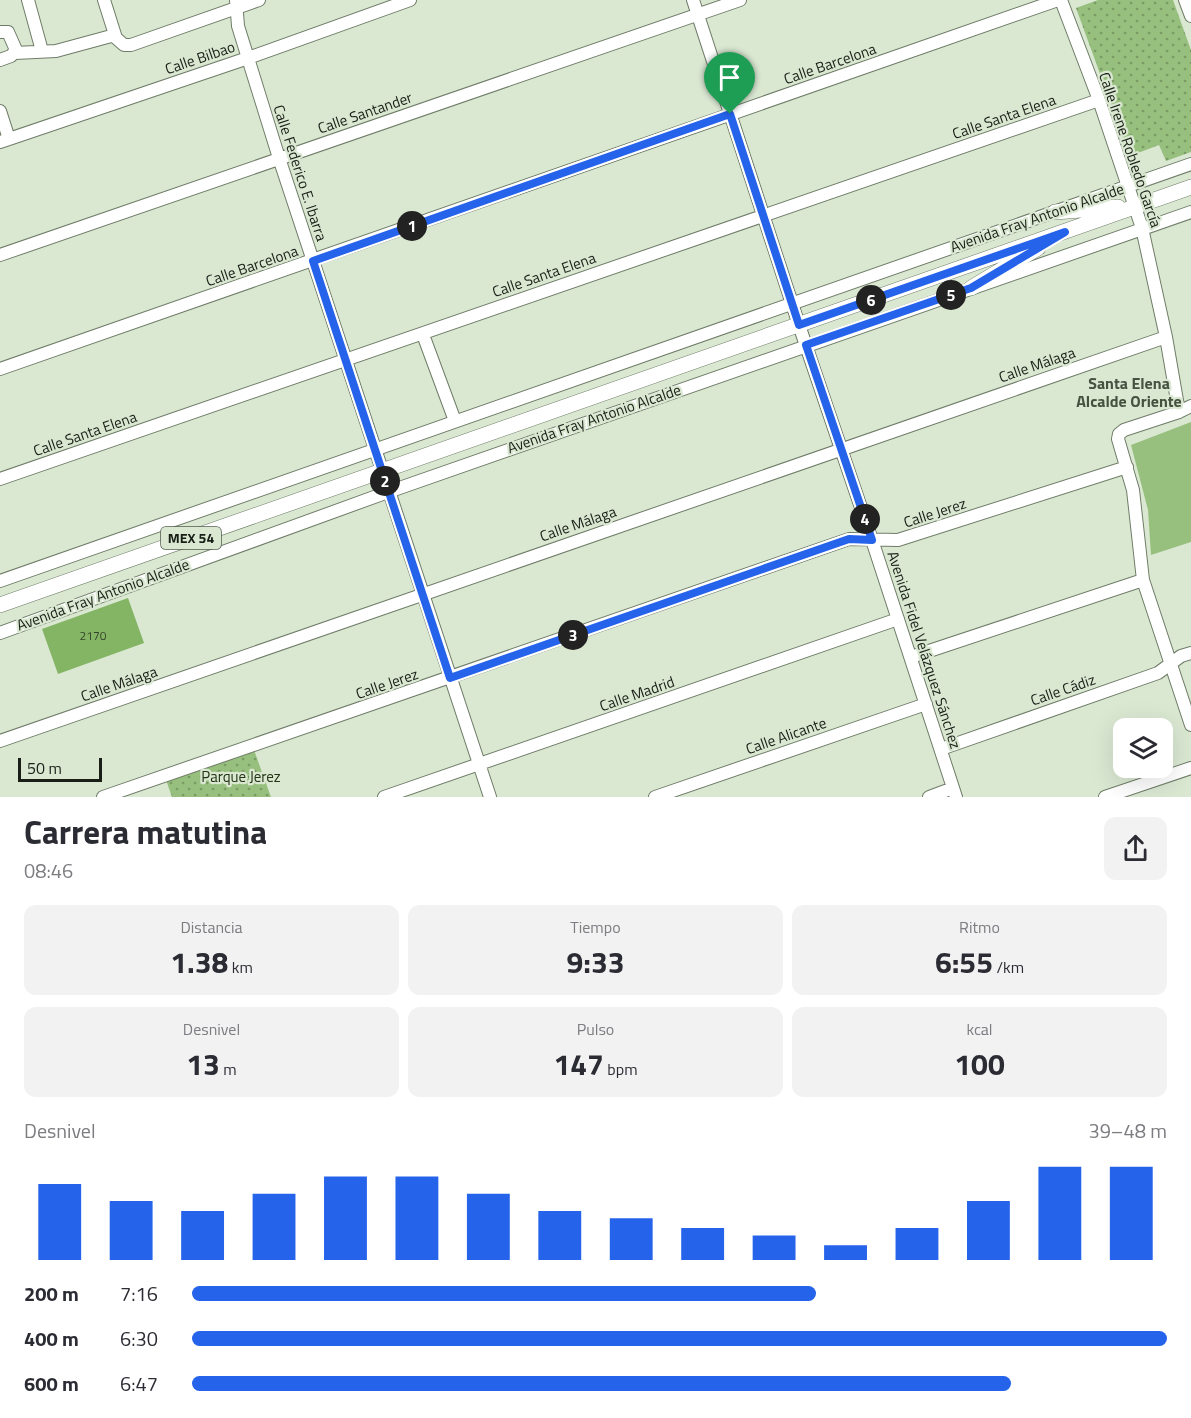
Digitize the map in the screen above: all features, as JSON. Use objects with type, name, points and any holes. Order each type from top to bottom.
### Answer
[{"type":"main road","name":"Avenida Fray Antonio Alcalde","points":[[0,605],[1191,187]]},
{"type":"main road","points":[[1055,212],[1136,206]]},
{"type":"main road","points":[[971,288],[1065,232]]},
{"type":"street","points":[[28,0],[42,51]]},
{"type":"street","points":[[104,0],[115,35],[124,45],[131,45],[236,4],[259,0]]},
{"type":"street","name":"Calle Bilbao","points":[[4,141],[248,58],[372,6],[410,0]]},
{"type":"street","name":"Avenida Fidel Velázquez Sánchez","points":[[693,0],[955,793]]},
{"type":"street","name":"Calle Santander","points":[[0,255],[740,0]]},
{"type":"street","name":"Calle Irene Robledo García","points":[[1060,0],[1099,100],[1136,206],[1166,337],[1179,412]]},
{"type":"street","name":"Calle Barcelona","points":[[0,369],[1060,0]]},
{"type":"street","points":[[1185,0],[1191,16]]},
{"type":"street","name":"Calle Federico E. Ibarra","points":[[236,4],[238,26],[279,158],[490,797]]},
{"type":"street","points":[[0,32],[8,32],[16,50],[15,53]]},
{"type":"street","points":[[0,60],[15,53],[56,51],[115,35]]},
{"type":"street","name":"Calle Santa Elena","points":[[0,479],[1099,100]]},
{"type":"street","points":[[0,111],[4,141]]},
{"type":"street","name":"Avenida Fray Antonio Alcalde","points":[[0,581],[1191,164]]},
{"type":"street","name":"Avenida Fray Antonio Alcalde","points":[[0,633],[388,492],[1191,212]]},
{"type":"street","name":"Calle Málaga","points":[[0,741],[1166,337]]},
{"type":"street","points":[[425,340],[455,422]]},
{"type":"street","points":[[1191,406],[1124,430],[1119,434],[1118,439],[1137,512],[1143,580],[1191,725]]},
{"type":"street","name":"Calle Jerez","points":[[103,797],[849,539],[898,540],[1127,467]]},
{"type":"street","points":[[911,657],[1143,580]]},
{"type":"street","name":"Calle Madrid","points":[[384,797],[898,619]]},
{"type":"street","name":"Calle Cádiz","points":[[941,749],[1158,673],[1181,656],[1191,653]]},
{"type":"street","name":"Calle Alicante","points":[[655,797],[926,704]]},
{"type":"street","points":[[1105,797],[1191,768]]},
{"type":"street","points":[[929,797],[955,793]]},
{"type":"green space","points":[[1098,0],[1173,0],[1191,50],[1191,152],[1166,161],[1159,145],[1130,156],[1076,8]]},
{"type":"green space","points":[[1191,422],[1191,542],[1151,555],[1148,510],[1131,445]]},
{"type":"green space","name":"Parque Jerez","points":[[254,750],[271,797],[172,797],[166,780]]},
{"type":"building","points":[[128,598],[144,643],[58,674],[42,629]]},
{"type":"district","name":"Santa Elena Alcalde Oriente","points":[[1129,392]]},
{"type":"route","points":[[730,114],[799,325],[1065,232],[971,288],[806,345],[872,540],[849,539],[450,678],[313,261],[730,114]]}]
